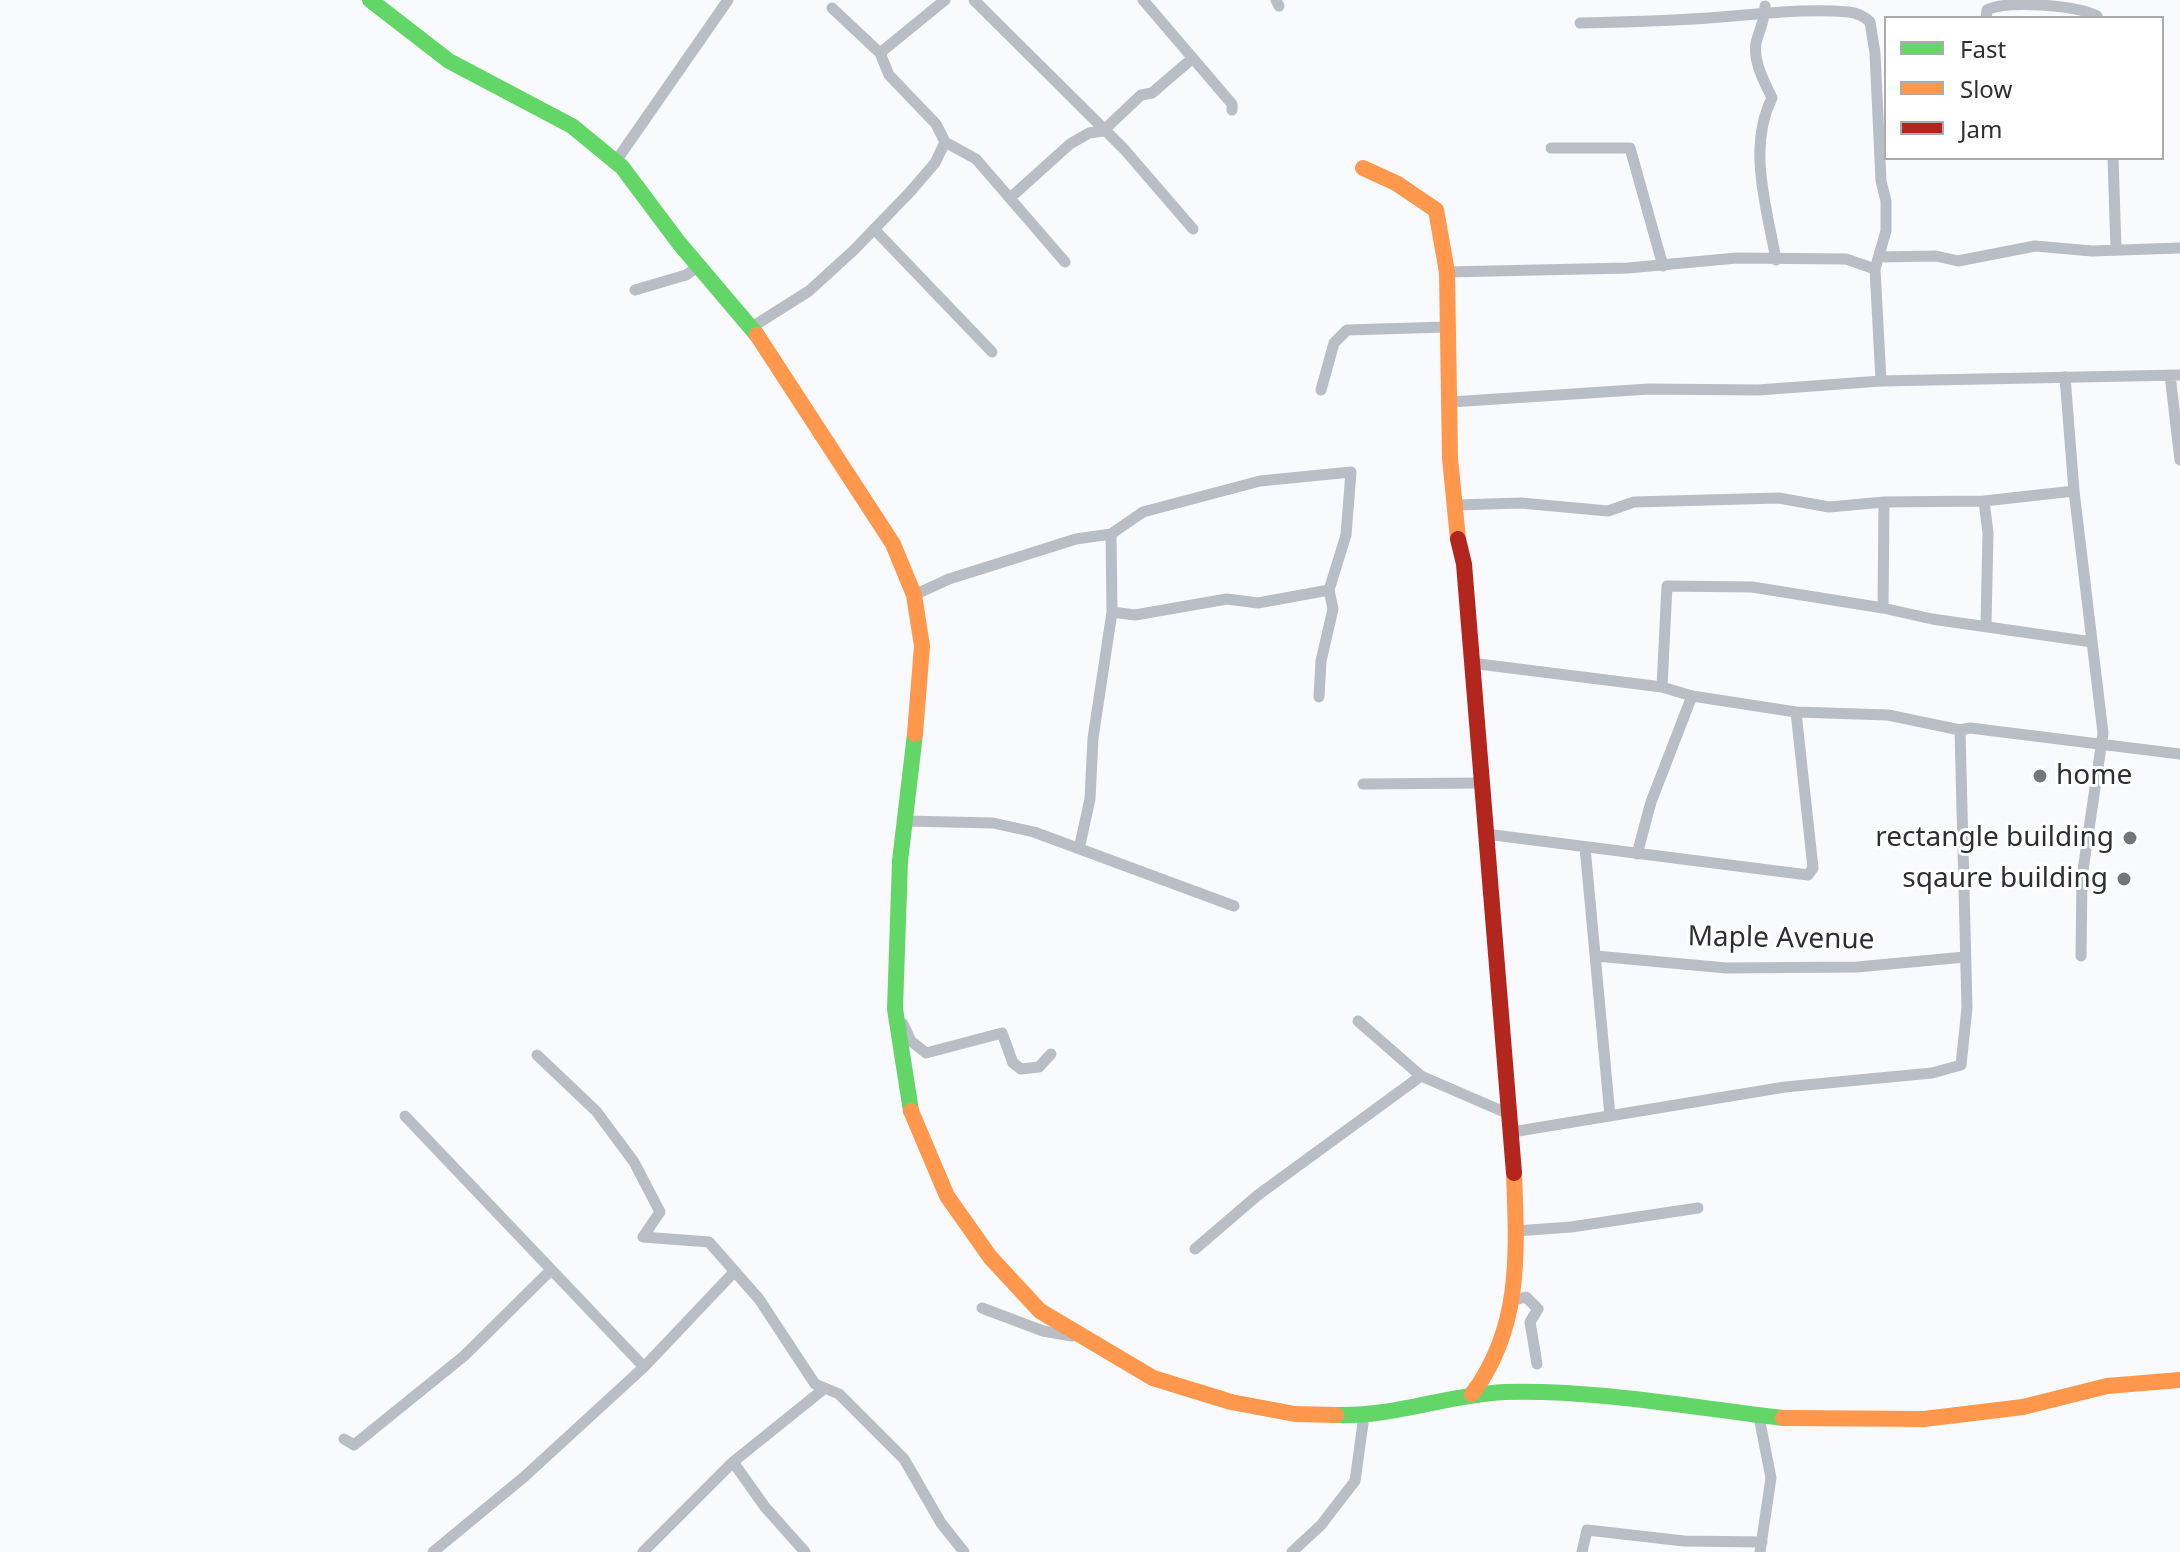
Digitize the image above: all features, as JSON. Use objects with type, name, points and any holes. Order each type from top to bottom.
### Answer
[{"type":"main road","points":[[370,0],[449,61],[572,126],[616,161],[752,327],[877,515],[914,595],[922,646],[920,696],[900,861],[895,1009],[913,1122],[947,1196],[990,1257],[1040,1311],[1079,1337],[1153,1378],[1231,1402],[1295,1414],[1364,1416],[1399,1412],[1472,1394],[1554,1393],[1759,1417],[1841,1421],[1931,1418],[2023,1407],[2107,1386],[2180,1380]]},
{"type":"main road","points":[[1363,168],[1396,183],[1434,208],[1447,272],[1450,458],[1457,534],[1464,564],[1480,783],[1512,1132],[1516,1231],[1514,1300],[1502,1342],[1488,1373],[1472,1394]]},
{"type":"street","points":[[616,161],[728,0]]},
{"type":"street","points":[[880,53],[945,0]]},
{"type":"street","points":[[974,0],[1124,149],[1193,229]]},
{"type":"street","points":[[1143,0],[1212,78],[1232,104],[1232,110]]},
{"type":"street","points":[[1986,16],[1987,10],[1994,6],[2019,3],[2083,9],[2095,16]]},
{"type":"street","points":[[1771,5],[1756,45],[1759,70],[1772,98],[1760,133],[1761,170],[1776,260]]},
{"type":"street","points":[[1580,23],[1722,17],[1771,5],[1859,14],[1873,27],[1881,181],[1886,201],[1886,231],[1875,269],[1881,381]]},
{"type":"street","points":[[832,8],[880,53],[889,75],[936,124],[945,142],[976,159],[1065,262]]},
{"type":"street","points":[[1010,198],[1070,144],[1089,133],[1103,131],[1141,95],[1152,93],[1187,63]]},
{"type":"street","points":[[752,327],[809,291],[874,229],[935,163],[945,142]]},
{"type":"street","points":[[1551,148],[1630,148],[1663,266]]},
{"type":"street","points":[[2113,160],[2116,249]]},
{"type":"street","points":[[874,229],[992,352]]},
{"type":"street","points":[[1879,257],[1936,256],[1958,261],[2035,246],[2180,248]]},
{"type":"street","points":[[1447,272],[1663,266],[1737,258],[1846,259],[1875,269]]},
{"type":"street","points":[[635,290],[686,275],[699,266]]},
{"type":"street","points":[[1321,390],[1334,343],[1347,330],[1446,327]]},
{"type":"street","points":[[1451,402],[1649,389],[1758,390],[1881,381],[2175,375],[2180,460]]},
{"type":"street","points":[[2065,377],[2074,491],[2102,746],[2082,877],[2081,956]]},
{"type":"street","points":[[914,595],[949,579],[1076,539],[1111,534],[1143,512],[1260,481],[1351,472],[1346,535],[1329,590],[1333,609],[1321,661],[1319,697]]},
{"type":"street","points":[[1456,505],[1521,503],[1608,511],[1634,502],[1779,498],[1829,507],[1884,502],[1984,501],[2074,491]]},
{"type":"street","points":[[1984,501],[1988,533],[1986,625]]},
{"type":"street","points":[[1883,608],[1884,502]]},
{"type":"street","points":[[1079,849],[1090,799],[1093,738],[1112,612],[1111,534]]},
{"type":"street","points":[[1662,687],[1667,586],[1752,587],[1932,619],[2092,642]]},
{"type":"street","points":[[1112,612],[1135,615],[1227,599],[1258,603],[1329,590]]},
{"type":"street","points":[[1471,663],[1662,687],[1692,696],[1796,712],[1888,715],[1960,730],[1970,728],[2180,754]]},
{"type":"street","points":[[1637,854],[1651,802],[1692,696]]},
{"type":"street","points":[[1486,834],[1808,875],[1813,868],[1796,712]]},
{"type":"street","points":[[1512,1132],[1785,1087],[1961,1065],[1967,1008],[1960,730]]},
{"type":"street","points":[[1363,784],[1480,783]]},
{"type":"street","points":[[905,821],[993,823],[1034,832],[1234,906]]},
{"type":"street","points":[[1585,847],[1610,1116]]},
{"type":"street","name":"Maple Avenue","points":[[1596,956],[1726,968],[1857,967],[1965,957]]},
{"type":"street","points":[[895,1009],[911,1041],[926,1053],[1002,1033],[1013,1063],[1021,1069],[1039,1067],[1051,1054]]},
{"type":"street","points":[[1358,1021],[1421,1076],[1509,1114]]},
{"type":"street","points":[[537,1055],[596,1111],[634,1162],[660,1212],[643,1237],[709,1242],[759,1299],[815,1384],[839,1394],[904,1459],[941,1523],[964,1552]]},
{"type":"street","points":[[1195,1249],[1258,1195],[1421,1076]]},
{"type":"street","points":[[405,1116],[644,1367]]},
{"type":"street","points":[[1516,1231],[1571,1227],[1698,1208]]},
{"type":"street","points":[[344,1439],[354,1445],[464,1356],[551,1270]]},
{"type":"street","points":[[433,1552],[524,1477],[644,1367],[735,1271]]},
{"type":"street","points":[[1514,1300],[1526,1297],[1538,1309],[1530,1322],[1537,1364]]},
{"type":"street","points":[[982,1308],[1043,1331],[1079,1337]]},
{"type":"street","points":[[643,1552],[733,1462],[825,1388]]},
{"type":"street","points":[[1292,1552],[1321,1525],[1355,1481],[1364,1416]]},
{"type":"street","points":[[1582,1552],[1587,1530],[1683,1546],[1761,1547],[1771,1478],[1759,1417]]},
{"type":"street","points":[[733,1462],[765,1507],[805,1552]]},
{"type":"traffic: fast","points":[[370,0],[449,61],[572,126],[622,167],[679,243],[757,335]]},
{"type":"traffic: fast","points":[[911,1111],[895,1009],[900,861],[915,734]]},
{"type":"traffic: fast","points":[[1336,1415],[1379,1413],[1483,1394],[1538,1392],[1608,1396],[1783,1418]]},
{"type":"traffic: slow","points":[[1363,168],[1396,183],[1436,210],[1447,272],[1450,458],[1458,539]]},
{"type":"traffic: slow","points":[[757,335],[893,544],[914,595],[922,646],[915,734]]},
{"type":"traffic: slow","points":[[911,1111],[947,1196],[990,1257],[1040,1311],[1153,1378],[1231,1402],[1295,1414],[1336,1415]]},
{"type":"traffic: slow","points":[[1472,1394],[1488,1369],[1508,1316],[1515,1260],[1514,1173]]},
{"type":"traffic: slow","points":[[1783,1418],[1924,1419],[2023,1407],[2107,1386],[2180,1380]]},
{"type":"traffic: jam","points":[[1458,539],[1464,564],[1514,1173]]},
{"type":"place","name":"home","points":[[2040,776]]},
{"type":"place","name":"rectangle building","points":[[2130,838]]},
{"type":"place","name":"sqaure building","points":[[2124,879]]}]
